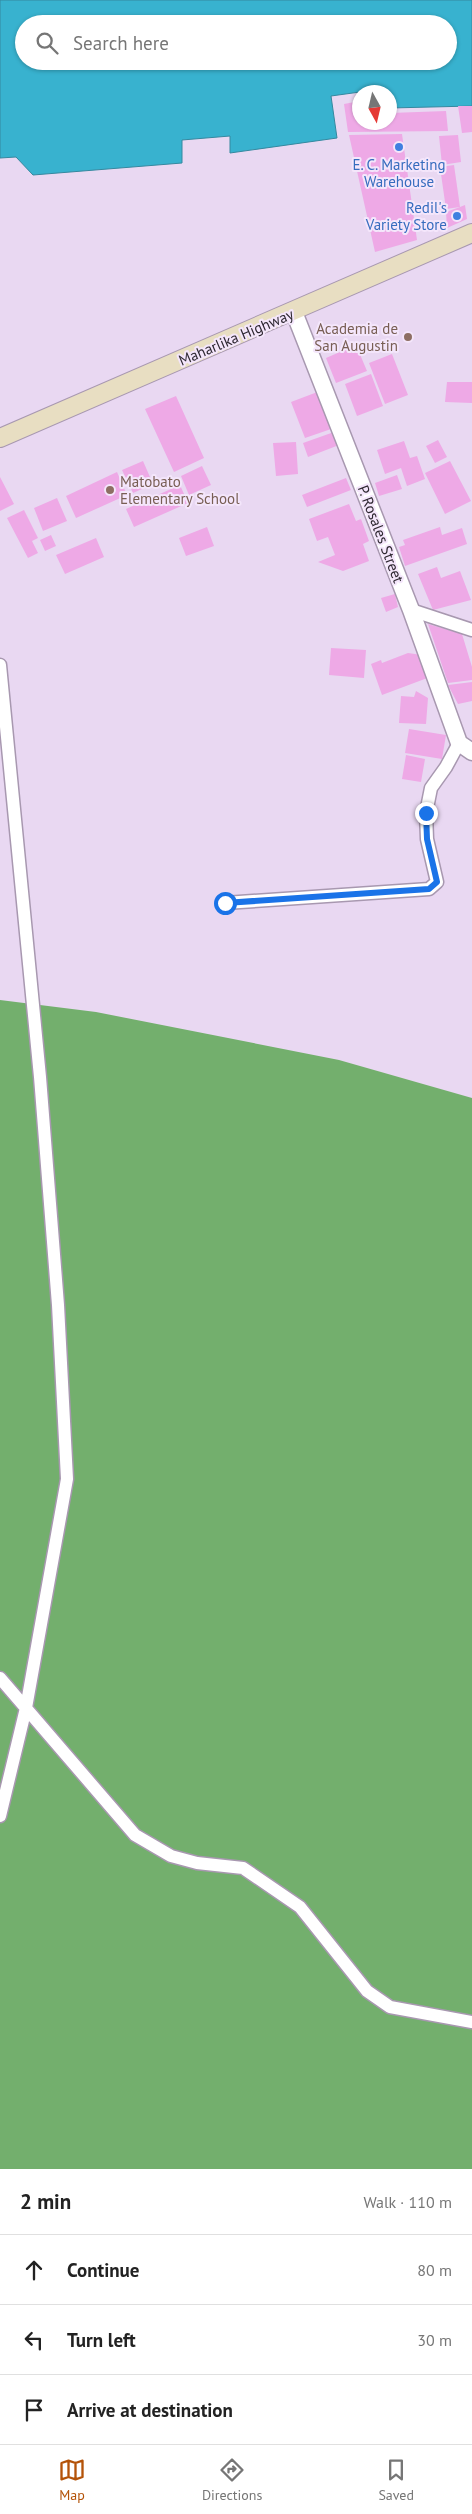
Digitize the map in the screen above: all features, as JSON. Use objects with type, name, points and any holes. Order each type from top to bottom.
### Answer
[{"type":"main road","name":"Maharlika Highway","points":[[0,438],[294,312],[472,232]]},
{"type":"street","name":"P. Rosales Street","points":[[294,312],[466,747]]},
{"type":"street","points":[[411,610],[472,630]]},
{"type":"street","points":[[0,665],[40,1077],[58,1305],[67,1479],[26,1708],[0,1816]]},
{"type":"street","points":[[225,903],[429,889],[437,882],[427,839],[426,813],[431,788],[446,767],[466,747]]},
{"type":"street","points":[[0,1678],[135,1835],[171,1856],[197,1863],[243,1868],[300,1907],[367,1991],[390,2007],[472,2022]]},
{"type":"green space","points":[[0,1000],[96,1012],[339,1060],[472,1098],[472,2169],[0,2169]]},
{"type":"water","points":[[0,0],[472,0],[472,106],[397,108],[397,85],[352,85],[352,93],[331,96],[337,138],[230,153],[230,136],[182,140],[182,163],[33,175],[16,157],[0,158]]},
{"type":"building","points":[[352,102],[352,130],[397,130],[397,113],[446,111],[448,131],[348,132],[344,104]]},
{"type":"building","points":[[458,106],[472,106],[472,132],[462,133]]},
{"type":"building","points":[[402,134],[417,240],[375,252],[349,135]]},
{"type":"building","points":[[458,135],[461,162],[442,165],[439,136]]},
{"type":"building","points":[[454,165],[460,207],[446,209],[440,167]]},
{"type":"building","points":[[465,205],[467,219],[447,228],[446,212]]},
{"type":"building","points":[[356,345],[367,371],[336,383],[326,358]]},
{"type":"building","points":[[392,354],[408,395],[385,404],[369,363]]},
{"type":"building","points":[[371,374],[383,406],[357,416],[345,384]]},
{"type":"building","points":[[447,382],[472,382],[472,403],[445,402]]},
{"type":"building","points":[[320,391],[334,428],[305,438],[291,402]]},
{"type":"building","points":[[176,396],[204,458],[174,472],[145,409]]},
{"type":"building","points":[[334,432],[339,445],[308,457],[303,443]]},
{"type":"building","points":[[438,440],[447,457],[435,463],[426,446]]},
{"type":"building","points":[[404,441],[410,458],[417,456],[425,479],[407,486],[401,468],[385,474],[377,450]]},
{"type":"building","points":[[296,442],[298,474],[276,476],[273,443]]},
{"type":"building","points":[[143,461],[153,484],[133,493],[122,470]]},
{"type":"building","points":[[450,461],[471,501],[445,514],[425,473]]},
{"type":"building","points":[[202,466],[211,485],[189,495],[181,476]]},
{"type":"building","points":[[117,472],[127,495],[76,518],[66,496]]},
{"type":"building","points":[[397,475],[402,489],[379,496],[375,483]]},
{"type":"building","points":[[0,477],[14,504],[0,511]]},
{"type":"building","points":[[346,478],[351,490],[307,507],[302,495]]},
{"type":"building","points":[[180,485],[188,503],[134,527],[126,509]]},
{"type":"building","points":[[57,498],[67,521],[43,531],[34,508]]},
{"type":"building","points":[[349,504],[356,521],[361,519],[369,541],[363,544],[369,561],[343,571],[318,562],[335,555],[328,537],[317,541],[309,519]]},
{"type":"building","points":[[24,510],[38,538],[32,541],[38,553],[28,558],[7,518]]},
{"type":"building","points":[[207,527],[214,546],[186,556],[179,538]]},
{"type":"building","points":[[440,527],[442,535],[462,528],[467,544],[405,566],[399,547],[405,545],[403,540]]},
{"type":"building","points":[[51,535],[56,546],[45,551],[40,540]]},
{"type":"building","points":[[96,538],[104,557],[65,574],[56,555]]},
{"type":"building","points":[[437,567],[441,578],[460,571],[471,600],[433,610],[418,574]]},
{"type":"building","points":[[395,594],[398,607],[386,612],[381,598]]},
{"type":"building","points":[[428,624],[462,634],[472,667],[472,680],[448,683]]},
{"type":"building","points":[[331,648],[366,650],[364,678],[329,675]]},
{"type":"building","points":[[408,653],[422,655],[430,677],[382,695],[371,664],[381,660],[382,663]]},
{"type":"building","points":[[472,682],[472,701],[458,704],[448,685]]},
{"type":"building","points":[[416,691],[428,698],[426,724],[399,723],[401,696],[414,697]]},
{"type":"building","points":[[409,729],[446,735],[442,759],[405,753]]},
{"type":"building","points":[[406,755],[425,759],[421,782],[402,779]]},
{"type":"place","name":"E. C. Marketing Warehouse","points":[[399,147]]},
{"type":"place","name":"Redil's Variety Store","points":[[457,216]]},
{"type":"place","name":"Academia de San Augustin","points":[[408,337]]},
{"type":"place","name":"Matobato Elementary School","points":[[110,490]]},
{"type":"route","points":[[225,903],[364,895],[429,889],[437,882],[427,839],[426,813]]}]
